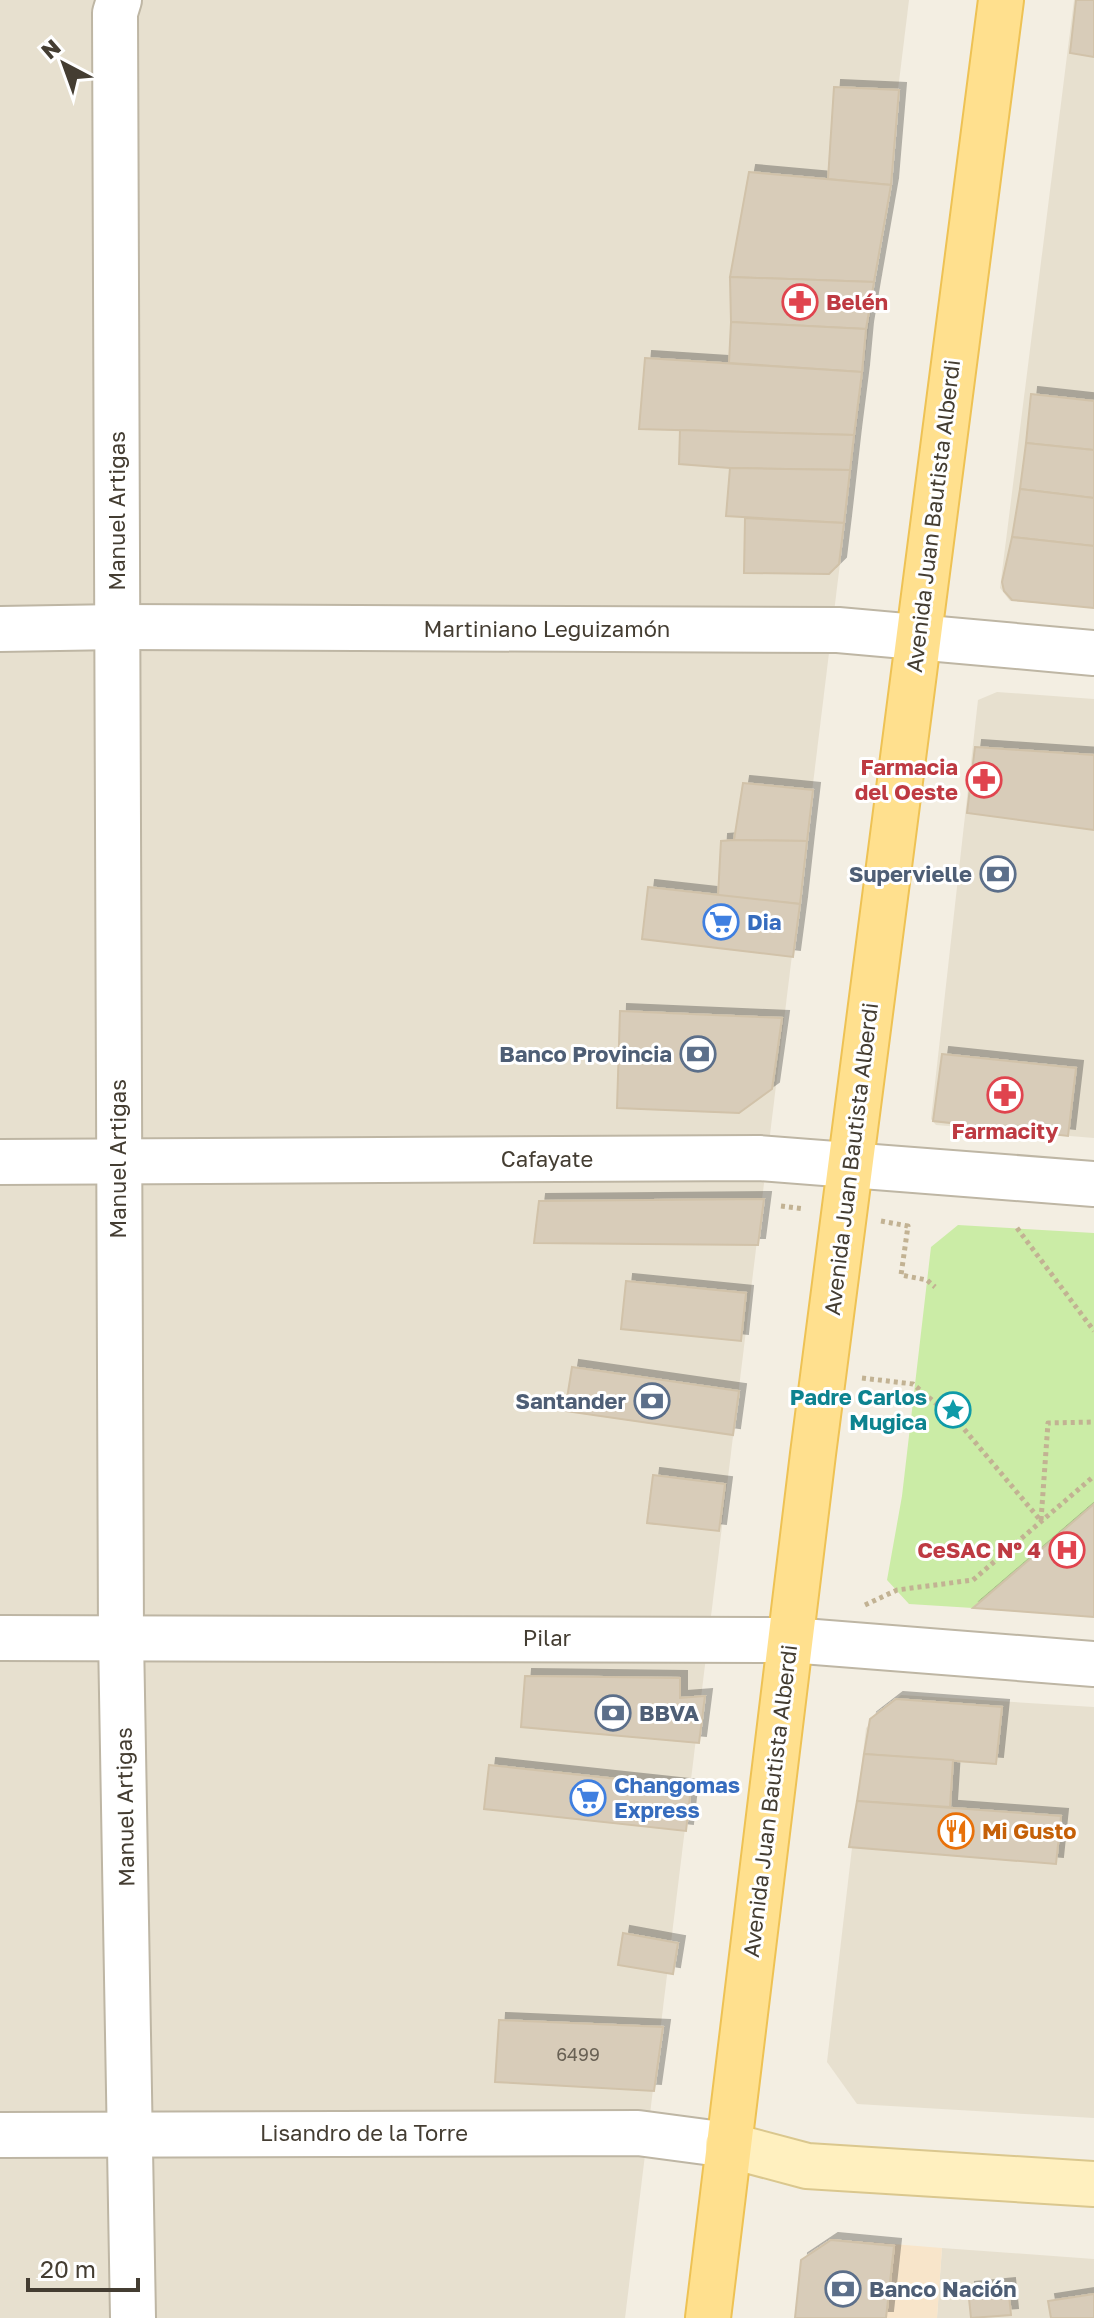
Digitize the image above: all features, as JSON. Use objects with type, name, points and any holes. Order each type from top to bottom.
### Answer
[{"type":"main road","name":"Avenida Juan Bautista Alberdi","points":[[708,2318],[850,1165],[1001,0]]},
{"type":"main road","points":[[728,2145],[807,2166],[1094,2184]]},
{"type":"street","name":"Manuel Artigas","points":[[119,0],[115,13],[117,1162],[121,1637],[133,2318]]},
{"type":"street","name":"Martiniano Leguizamón","points":[[0,629],[838,630],[1094,653]]},
{"type":"street","name":"Cafayate","points":[[0,1162],[759,1158],[1094,1184]]},
{"type":"street","name":"Pilar","points":[[0,1638],[790,1640],[1094,1664]]},
{"type":"street","name":"Lisandro de la Torre","points":[[0,2135],[638,2133],[728,2145]]},
{"type":"path","points":[[1017,1228],[1094,1331]]},
{"type":"path","points":[[824,1373],[913,1384],[959,1423],[1041,1521]]},
{"type":"path","points":[[1041,1521],[1048,1423],[1094,1422]]},
{"type":"path","points":[[857,1609],[897,1590],[973,1580],[1094,1476]]},
{"type":"shaded area","points":[[0,0],[909,0],[625,2318],[0,2318]]},
{"type":"shaded area","points":[[1074,0],[1094,0],[1094,607],[1010,601],[1000,588]]},
{"type":"shaded area","points":[[997,692],[1094,699],[1094,1138],[936,1125],[931,1119],[978,700]]},
{"type":"shaded area","points":[[901,1695],[1094,1707],[1094,2118],[857,2104],[827,2062],[866,1728]]},
{"type":"shaded area","name":"Banco Nación","points":[[831,2239],[942,2248],[937,2318],[795,2318],[802,2263]]},
{"type":"shaded area","points":[[942,2248],[1094,2259],[1094,2318],[937,2318]]},
{"type":"green space","points":[[958,1225],[1094,1233],[1094,1504],[973,1608],[909,1604],[887,1580],[902,1496],[931,1247]]},
{"type":"building","points":[[1076,0],[1094,0],[1094,57],[1070,53]]},
{"type":"building","points":[[834,87],[899,90],[891,185],[828,179]]},
{"type":"building","points":[[749,172],[891,185],[874,282],[730,277]]},
{"type":"building","name":"Belén","points":[[730,277],[874,282],[866,329],[731,322]]},
{"type":"building","points":[[731,322],[866,329],[862,372],[729,363]]},
{"type":"building","points":[[645,358],[862,372],[854,435],[639,429]]},
{"type":"building","points":[[1031,394],[1094,401],[1094,450],[1026,443]]},
{"type":"building","points":[[680,430],[854,435],[850,470],[679,464]]},
{"type":"building","points":[[1026,443],[1094,450],[1094,498],[1020,489]]},
{"type":"building","points":[[730,468],[850,470],[844,523],[726,516]]},
{"type":"building","points":[[1020,489],[1094,498],[1094,546],[1012,537]]},
{"type":"building","points":[[745,518],[844,523],[839,564],[829,574],[744,573]]},
{"type":"building","points":[[1012,537],[1094,546],[1094,608],[1012,600],[1004,591],[1002,582]]},
{"type":"building","points":[[975,747],[1094,755],[1094,830],[967,813]]},
{"type":"building","points":[[743,783],[813,790],[807,841],[734,840]]},
{"type":"building","points":[[721,841],[807,841],[800,904],[718,896]]},
{"type":"building","name":"Dia","points":[[648,887],[800,904],[793,957],[642,939]]},
{"type":"building","name":"Banco Provincia","points":[[620,1011],[782,1018],[772,1089],[739,1113],[617,1108]]},
{"type":"building","name":"Farmacity","points":[[942,1054],[1076,1068],[1068,1136],[933,1121]]},
{"type":"building","points":[[764,1199],[758,1245],[534,1243],[539,1201]]},
{"type":"building","points":[[626,1281],[746,1293],[741,1341],[621,1329]]},
{"type":"building","name":"Santander","points":[[572,1367],[739,1391],[733,1435],[565,1411]]},
{"type":"building","points":[[653,1475],[725,1484],[719,1531],[647,1523]]},
{"type":"building","name":"CeSAC Nº 4","points":[[1094,1504],[1094,1617],[973,1608],[987,1596]]},
{"type":"building","name":"BBVA","points":[[525,1676],[680,1678],[680,1698],[705,1696],[699,1743],[521,1727]]},
{"type":"building","points":[[896,1699],[1002,1707],[996,1764],[864,1754],[870,1719]]},
{"type":"building","points":[[864,1754],[953,1760],[950,1807],[857,1801]]},
{"type":"building","name":"Changomas Express","points":[[489,1765],[691,1787],[686,1831],[484,1809]]},
{"type":"building","name":"Mi Gusto","points":[[857,1801],[1061,1816],[1056,1864],[849,1847]]},
{"type":"building","points":[[623,1933],[678,1943],[673,1974],[618,1965]]},
{"type":"building","points":[[499,2020],[663,2027],[654,2091],[495,2082]]},
{"type":"building","name":"Banco Nación","points":[[831,2240],[894,2246],[886,2318],[795,2318],[801,2260]]},
{"type":"building","points":[[1008,2285],[1011,2315],[971,2318],[968,2289]]},
{"type":"building","points":[[1094,2294],[1094,2318],[1051,2318],[1048,2301]]},
{"type":"place","name":"Belén","points":[[800,302]]},
{"type":"place","name":"Farmacia del Oeste","points":[[984,780]]},
{"type":"place","name":"Supervielle","points":[[998,874]]},
{"type":"place","name":"Dia","points":[[721,922]]},
{"type":"place","name":"Banco Provincia","points":[[698,1054]]},
{"type":"place","name":"Farmacity","points":[[1005,1095]]},
{"type":"place","name":"Santander","points":[[652,1401]]},
{"type":"place","name":"Padre Carlos Mugica","points":[[953,1410]]},
{"type":"place","name":"CeSAC Nº 4","points":[[1067,1550]]},
{"type":"place","name":"BBVA","points":[[613,1713]]},
{"type":"place","name":"Changomas Express","points":[[588,1798]]},
{"type":"place","name":"Mi Gusto","points":[[956,1831]]},
{"type":"place","name":"Banco Nación","points":[[843,2289]]}]
